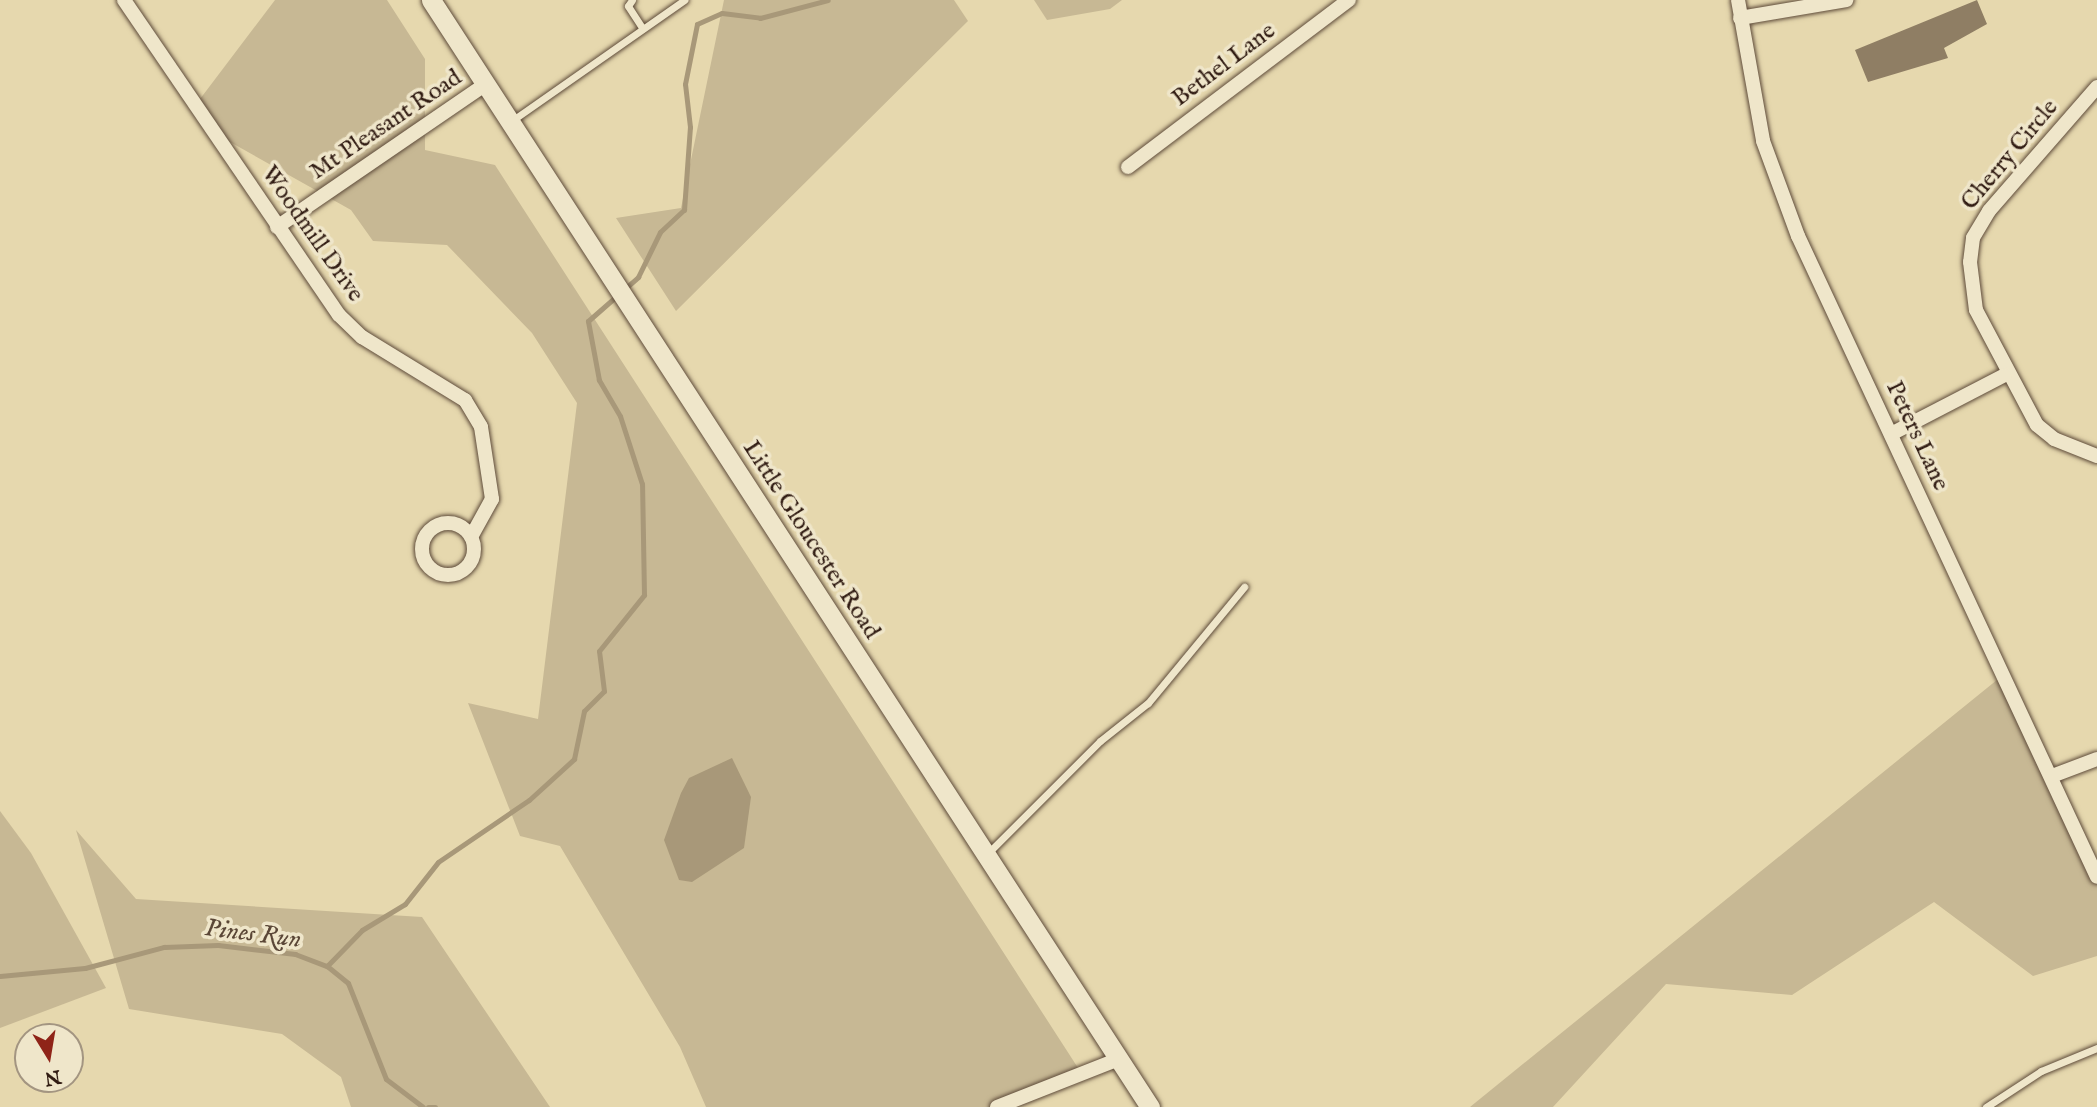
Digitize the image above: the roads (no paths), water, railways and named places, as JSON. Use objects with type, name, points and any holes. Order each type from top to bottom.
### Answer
[{"type":"street","name":"Woodmill Drive","points":[[124,0],[322,294],[362,337],[465,400],[481,427],[492,499],[471,537]]},
{"type":"street","name":"Little Gloucester Road","points":[[431,0],[1150,1107]]},
{"type":"street","name":"Bethel Lane","points":[[1128,167],[1349,0]]},
{"type":"street","name":"Peters Lane","points":[[1738,0],[1768,153],[1798,236],[2097,877]]},
{"type":"street","points":[[1740,18],[1846,0]]},
{"type":"street","name":"Mt Pleasant Road","points":[[277,227],[486,84]]},
{"type":"street","name":"Cherry Circle","points":[[2097,87],[1989,211],[1973,238],[1976,310],[2006,375],[2054,439],[2097,456]]},
{"type":"street","points":[[1891,434],[2006,375]]},
{"type":"street","points":[[2052,776],[2097,759]]},
{"type":"street","points":[[997,1107],[1119,1059]]},
{"type":"lane","points":[[632,0],[628,5],[643,30]]},
{"type":"lane","points":[[510,122],[684,0]]},
{"type":"lane","points":[[986,854],[1100,741],[1148,703],[1244,587]]},
{"type":"lane","points":[[1986,1107],[2041,1071],[2097,1048]]},
{"type":"waterway","points":[[327,966],[362,930],[405,904],[438,862],[529,800],[574,759],[584,711],[604,691],[599,651],[644,595],[642,484],[620,416],[599,380],[588,321],[638,277],[660,232],[684,210],[690,127],[685,84],[697,24],[722,13],[760,18],[828,0]]},
{"type":"waterway","name":"Pines Run","points":[[0,976],[85,968],[164,947],[218,945],[295,954],[327,966],[348,983],[386,1079],[423,1107]]},
{"type":"waterway","name":"Pines Run","points":[[428,1107],[435,1107]]}]
